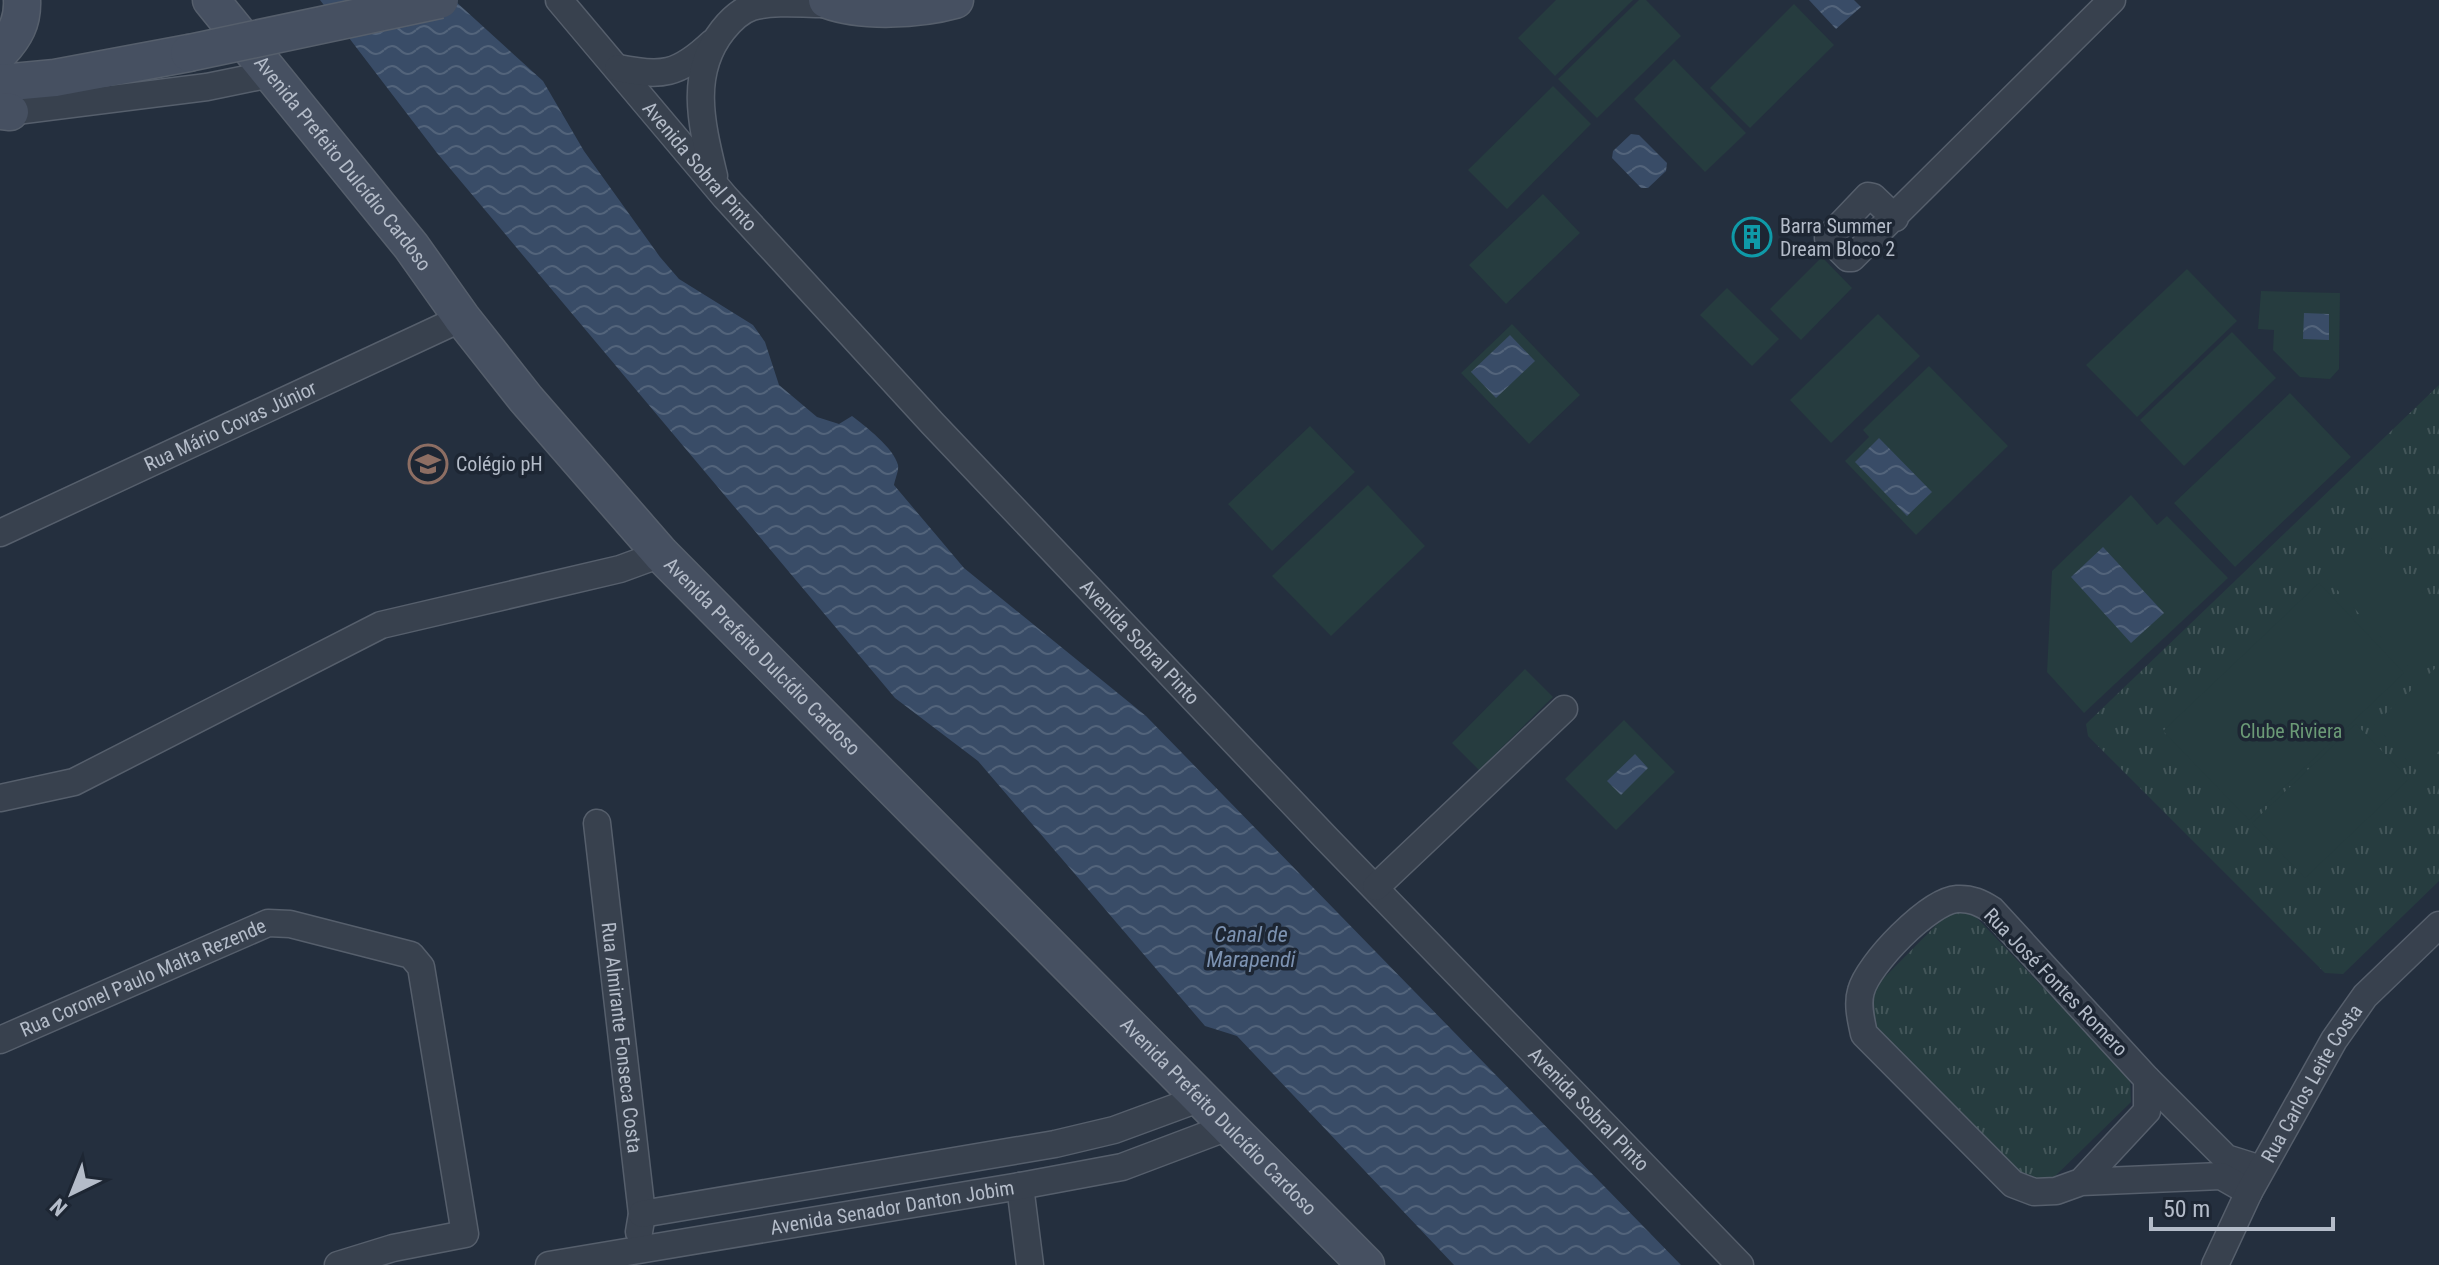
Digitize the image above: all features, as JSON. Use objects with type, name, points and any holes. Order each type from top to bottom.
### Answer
[{"type":"street","points":[[0,52],[14,36],[21,21],[22,0]]},
{"type":"street","name":"Avenida Prefeito Dulcídio Cardoso","points":[[211,0],[411,246],[462,318],[526,399],[661,554],[1366,1265]]},
{"type":"street","points":[[2,105],[55,78],[440,0]]},
{"type":"street","name":"Avenida Sobral Pinto","points":[[559,0],[716,184],[933,424],[1326,838],[1740,1265]]},
{"type":"street","points":[[618,68],[651,74],[666,73],[689,63],[728,24],[750,8],[832,2],[908,7],[955,0]]},
{"type":"street","points":[[1895,218],[2112,0]]},
{"type":"street","points":[[713,42],[704,63],[700,86],[705,141],[716,184]]},
{"type":"street","points":[[2,105],[207,87],[271,74]]},
{"type":"street","name":"Rua Mário Covas Júnior","points":[[0,533],[462,318]]},
{"type":"street","points":[[0,798],[74,782],[381,625],[620,569],[661,554]]},
{"type":"street","points":[[1376,887],[1564,709]]},
{"type":"street","name":"Rua Almirante Fonseca Costa","points":[[597,823],[642,1214],[634,1251]]},
{"type":"street","name":"Rua José Fontes Romero","points":[[1954,899],[1973,899],[1992,910],[2147,1079],[2226,1158],[2255,1180],[2221,1176],[2081,1182],[2056,1191],[2034,1192],[2013,1184],[1864,1034],[1859,1011],[1860,991],[1869,972],[1930,910],[1954,899]]},
{"type":"street","name":"Rua Coronel Paulo Malta Rezende","points":[[0,1040],[268,923],[290,924],[407,952],[421,967],[465,1234],[393,1248],[338,1265]]},
{"type":"street","name":"Rua Carlos Leite Costa","points":[[2215,1265],[2255,1180],[2349,1017],[2365,996],[2439,925]]},
{"type":"street","points":[[2081,1182],[2147,1111],[2147,1079]]},
{"type":"street","name":"Avenida Senador Danton Jobim","points":[[642,1214],[1055,1144],[1114,1130],[1201,1098]]},
{"type":"street","name":"Avenida Senador Danton Jobim","points":[[549,1265],[1130,1165],[1228,1127]]},
{"type":"street","points":[[1020,1186],[1030,1265]]},
{"type":"green space","points":[[1556,0],[1633,0],[1555,76],[1518,38]]},
{"type":"green space","points":[[1639,0],[1646,0],[1681,36],[1597,118],[1558,79]]},
{"type":"green space","points":[[1794,4],[1834,45],[1750,128],[1710,88]]},
{"type":"green space","points":[[1674,59],[1746,133],[1705,172],[1634,99]]},
{"type":"green space","points":[[1553,86],[1591,124],[1507,209],[1468,170]]},
{"type":"green space","points":[[1543,194],[1580,233],[1506,304],[1469,265]]},
{"type":"green space","points":[[1822,257],[1852,288],[1801,340],[1770,309]]},
{"type":"green space","points":[[2187,269],[2237,321],[2137,417],[2086,365]]},
{"type":"green space","points":[[1727,288],[1779,339],[1752,366],[1700,315]]},
{"type":"green space","points":[[2261,291],[2340,293],[2339,369],[2330,379],[2300,377],[2273,350],[2274,330],[2258,329]]},
{"type":"green space","points":[[1878,314],[1920,356],[1831,443],[1790,400]]},
{"type":"green space","points":[[1512,324],[1580,395],[1529,444],[1461,373]]},
{"type":"green space","points":[[2232,332],[2276,378],[2184,466],[2140,420]]},
{"type":"green space","points":[[1929,366],[2008,446],[1916,535],[1845,461],[1869,437],[1863,430]]},
{"type":"green space","name":"Clube Riviera","points":[[2439,385],[2439,881],[2343,974],[2325,973],[2088,736],[2086,724]]},
{"type":"green space","points":[[2290,393],[2351,457],[2235,567],[2174,503]]},
{"type":"green space","points":[[1310,426],[1355,472],[1272,551],[1228,504]]},
{"type":"green space","points":[[1368,485],[1425,546],[1331,636],[1272,576]]},
{"type":"green space","points":[[2131,495],[2157,525],[2167,516],[2228,578],[2084,713],[2047,672],[2052,571]]},
{"type":"green space","points":[[2371,538],[2439,610],[2439,637],[2408,666],[2327,579]]},
{"type":"green space","points":[[2319,583],[2404,673],[2249,820],[2163,731]]},
{"type":"green space","points":[[2439,665],[2439,751],[2417,771],[2374,724]]},
{"type":"green space","points":[[1525,669],[1553,697],[1479,770],[1452,743]]},
{"type":"green space","points":[[1624,720],[1675,772],[1616,830],[1565,779]]},
{"type":"green space","points":[[2356,724],[2409,779],[2305,878],[2252,823]]},
{"type":"green space","points":[[1952,909],[1975,916],[2130,1079],[2131,1102],[2049,1182],[2019,1174],[1873,1025],[1872,990]]},
{"type":"water","name":"Canal de Marapendi","points":[[320,0],[454,0],[543,81],[584,151],[660,257],[679,279],[753,325],[765,342],[779,385],[817,417],[839,424],[852,416],[878,438],[898,465],[894,485],[964,568],[1146,716],[1681,1265],[1454,1265],[1237,1036],[1205,1026],[978,761],[895,698],[437,153]]},
{"type":"water","points":[[1809,0],[1854,0],[1861,7],[1836,29]]},
{"type":"water","points":[[1631,134],[1639,135],[1667,163],[1666,171],[1648,188],[1641,188],[1612,158],[1613,151]]},
{"type":"water","points":[[2304,313],[2329,314],[2329,340],[2303,339]]},
{"type":"water","points":[[1510,335],[1535,361],[1496,398],[1471,372]]},
{"type":"water","points":[[1879,438],[1932,492],[1907,516],[1855,462]]},
{"type":"water","points":[[2103,547],[2164,613],[2131,643],[2071,577]]},
{"type":"water","points":[[1635,754],[1648,768],[1621,795],[1607,781]]},
{"type":"place","name":"Barra Summer Dream Bloco 2","points":[[1752,237]]},
{"type":"place","name":"Colégio pH","points":[[428,464]]}]
